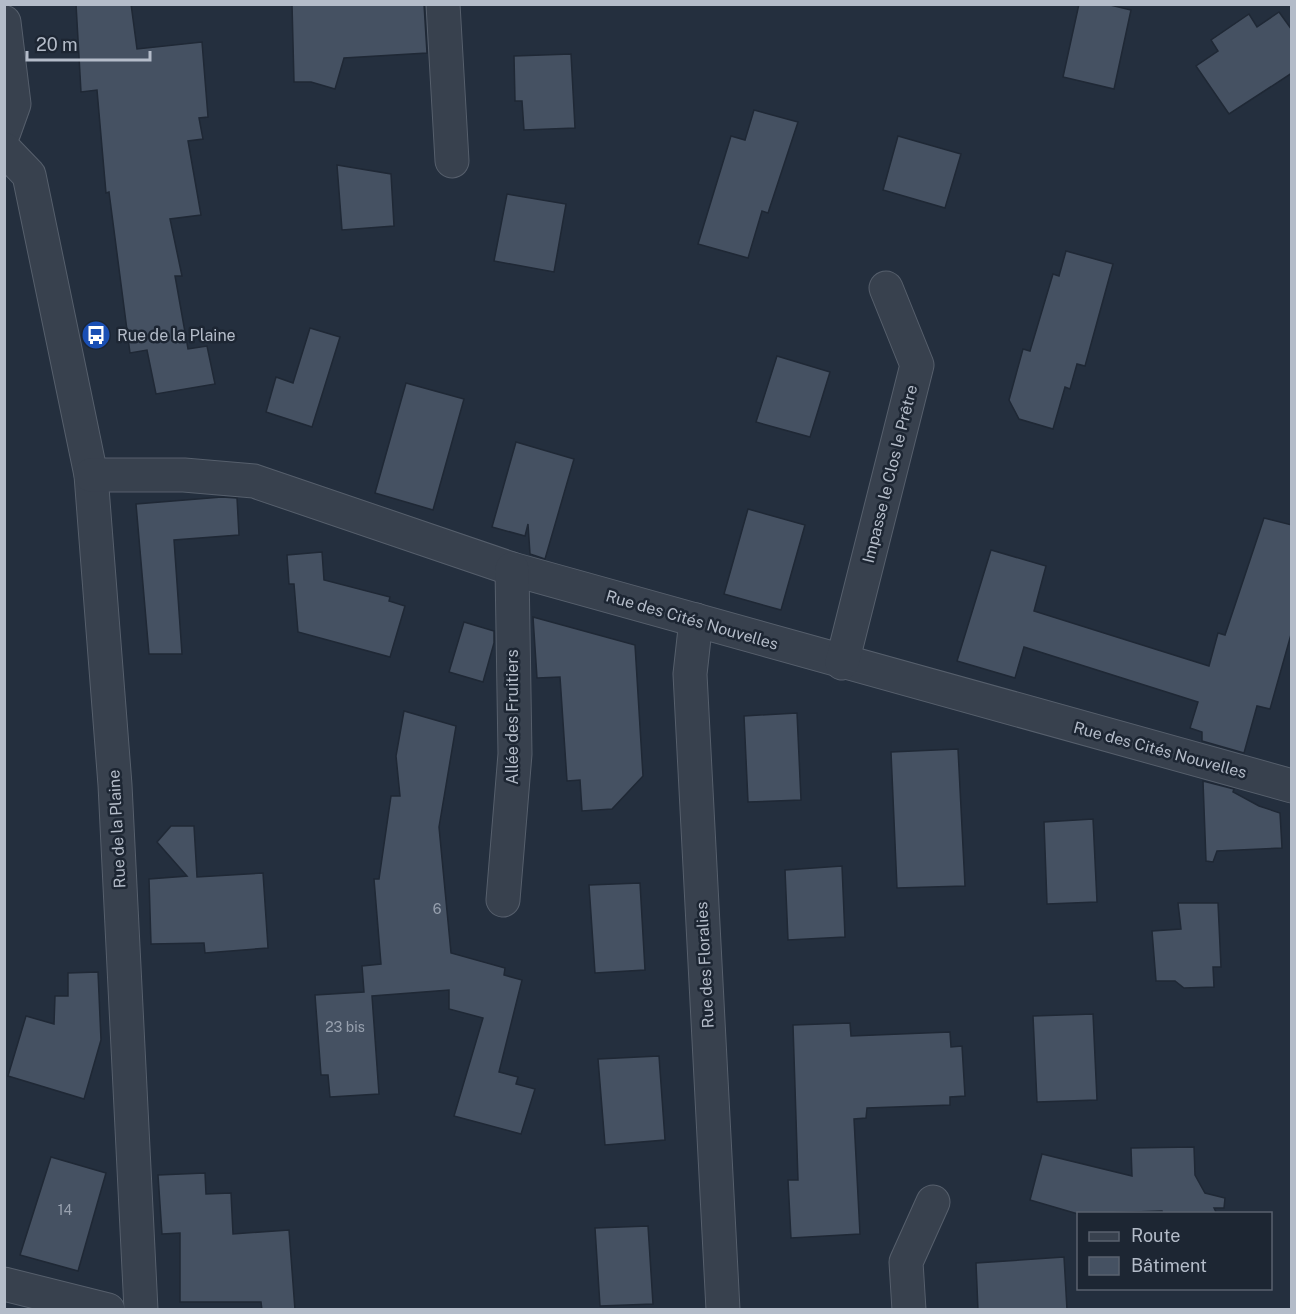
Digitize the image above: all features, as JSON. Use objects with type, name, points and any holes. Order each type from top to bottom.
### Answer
[{"type":"street","points":[[443,4],[452,161]]},
{"type":"street","points":[[4,22],[14,104],[4,132]]},
{"type":"street","name":"Rue de la Plaine","points":[[4,149],[29,175],[91,475],[115,785],[141,1310]]},
{"type":"street","name":"Impasse le Clos le Prêtre","points":[[842,663],[917,365],[886,288]]},
{"type":"street","name":"Rue des Cités Nouvelles","points":[[91,475],[184,475],[254,481],[512,569],[842,663],[1292,786]]},
{"type":"street","name":"Allée des Fruitiers","points":[[503,900],[515,754],[512,569]]},
{"type":"street","name":"Rue des Floralies","points":[[696,620],[690,674],[723,1310]]},
{"type":"street","points":[[909,1310],[906,1262],[933,1202]]},
{"type":"street","points":[[4,1284],[108,1310]]},
{"type":"building","points":[[76,4],[131,4],[137,49],[202,42],[208,117],[199,118],[203,139],[188,141],[201,215],[170,219],[182,276],[175,276],[188,349],[207,346],[215,384],[156,394],[147,350],[130,353],[109,192],[106,193],[97,90],[81,92]]},
{"type":"building","points":[[292,4],[424,4],[427,53],[344,58],[335,89],[311,82],[294,82]]},
{"type":"building","points":[[1079,4],[1106,4],[1131,10],[1114,89],[1063,77]]},
{"type":"building","points":[[1279,12],[1292,30],[1292,73],[1229,114],[1196,66],[1218,51],[1211,40],[1249,14],[1257,27]]},
{"type":"building","points":[[571,54],[575,128],[524,130],[522,101],[515,101],[514,56]]},
{"type":"building","points":[[754,110],[798,122],[768,213],[762,211],[748,258],[698,244],[731,136],[745,140]]},
{"type":"building","points":[[898,136],[961,154],[945,208],[883,190]]},
{"type":"building","points":[[337,165],[391,174],[394,226],[342,230]]},
{"type":"building","points":[[507,194],[566,204],[554,272],[494,261]]},
{"type":"building","points":[[1066,251],[1113,264],[1085,366],[1077,364],[1070,389],[1065,387],[1053,429],[1019,419],[1009,400],[1023,349],[1030,351],[1053,274],[1059,276]]},
{"type":"building","points":[[310,328],[340,337],[312,427],[266,412],[276,377],[293,383]]},
{"type":"building","points":[[777,356],[830,372],[810,437],[756,422]]},
{"type":"building","points":[[406,383],[464,399],[433,510],[375,493]]},
{"type":"building","points":[[516,442],[574,459],[545,559],[530,554],[528,524],[525,536],[492,527]]},
{"type":"building","points":[[222,497],[237,498],[239,535],[174,540],[182,654],[149,654],[136,504]]},
{"type":"building","points":[[748,509],[805,525],[781,610],[724,594]]},
{"type":"building","points":[[1264,518],[1292,525],[1292,631],[1270,709],[1257,706],[1244,753],[1202,741],[1202,732],[1190,728],[1198,702],[1024,647],[1015,678],[957,661],[991,550],[1046,566],[1034,611],[1209,666],[1218,633],[1225,635]]},
{"type":"building","points":[[322,552],[324,580],[390,597],[389,601],[405,606],[390,657],[298,632],[294,584],[289,584],[287,555]]},
{"type":"building","points":[[533,617],[635,645],[643,776],[612,809],[582,811],[580,780],[567,781],[560,677],[537,678]]},
{"type":"building","points":[[464,622],[494,631],[494,643],[483,682],[449,672]]},
{"type":"building","points":[[404,711],[456,726],[439,827],[451,953],[505,968],[504,975],[522,980],[499,1072],[518,1077],[516,1084],[535,1089],[521,1134],[454,1116],[483,1018],[449,1009],[449,990],[372,996],[379,1094],[330,1097],[328,1075],[321,1075],[315,995],[364,992],[362,966],[381,964],[374,879],[379,879],[391,796],[400,796],[396,756]]},
{"type":"building","points":[[797,713],[801,800],[748,802],[744,716]]},
{"type":"building","points":[[958,749],[965,886],[897,888],[891,752]]},
{"type":"building","points":[[1203,781],[1234,789],[1233,792],[1259,806],[1280,813],[1282,848],[1217,851],[1213,862],[1206,861]]},
{"type":"building","points":[[1093,819],[1097,902],[1047,904],[1044,822]]},
{"type":"building","points":[[171,826],[194,826],[197,877],[263,873],[268,948],[205,953],[204,943],[151,944],[149,879],[187,876],[157,842]]},
{"type":"building","points":[[842,866],[845,937],[788,940],[785,870]]},
{"type":"building","points":[[640,883],[645,970],[595,973],[589,885]]},
{"type":"building","points":[[1178,903],[1218,903],[1221,967],[1213,967],[1214,987],[1184,988],[1175,981],[1156,981],[1152,931],[1181,929]]},
{"type":"building","points":[[98,972],[101,1040],[84,1099],[8,1076],[26,1016],[54,1024],[55,996],[68,996],[68,973]]},
{"type":"building","points":[[1093,1014],[1097,1100],[1037,1102],[1033,1016]]},
{"type":"building","points":[[850,1023],[851,1036],[950,1032],[951,1047],[962,1046],[965,1096],[950,1097],[950,1105],[867,1108],[866,1118],[854,1119],[860,1234],[791,1238],[788,1180],[798,1180],[793,1025]]},
{"type":"building","points":[[659,1056],[665,1140],[605,1145],[598,1059]]},
{"type":"building","points":[[1194,1147],[1195,1175],[1205,1193],[1225,1198],[1224,1208],[1214,1208],[1216,1212],[1077,1214],[1030,1200],[1042,1154],[1132,1176],[1131,1148]]},
{"type":"building","points":[[51,1157],[106,1173],[78,1271],[20,1255]]},
{"type":"building","points":[[205,1173],[206,1194],[231,1193],[233,1234],[289,1230],[295,1310],[262,1310],[261,1302],[180,1302],[180,1233],[162,1234],[158,1175]]},
{"type":"building","points":[[648,1226],[653,1304],[600,1306],[595,1228]]},
{"type":"building","points":[[1064,1257],[1067,1310],[978,1310],[976,1263]]},
{"type":"place","name":"Rue de la Plaine","points":[[96,335]]}]
